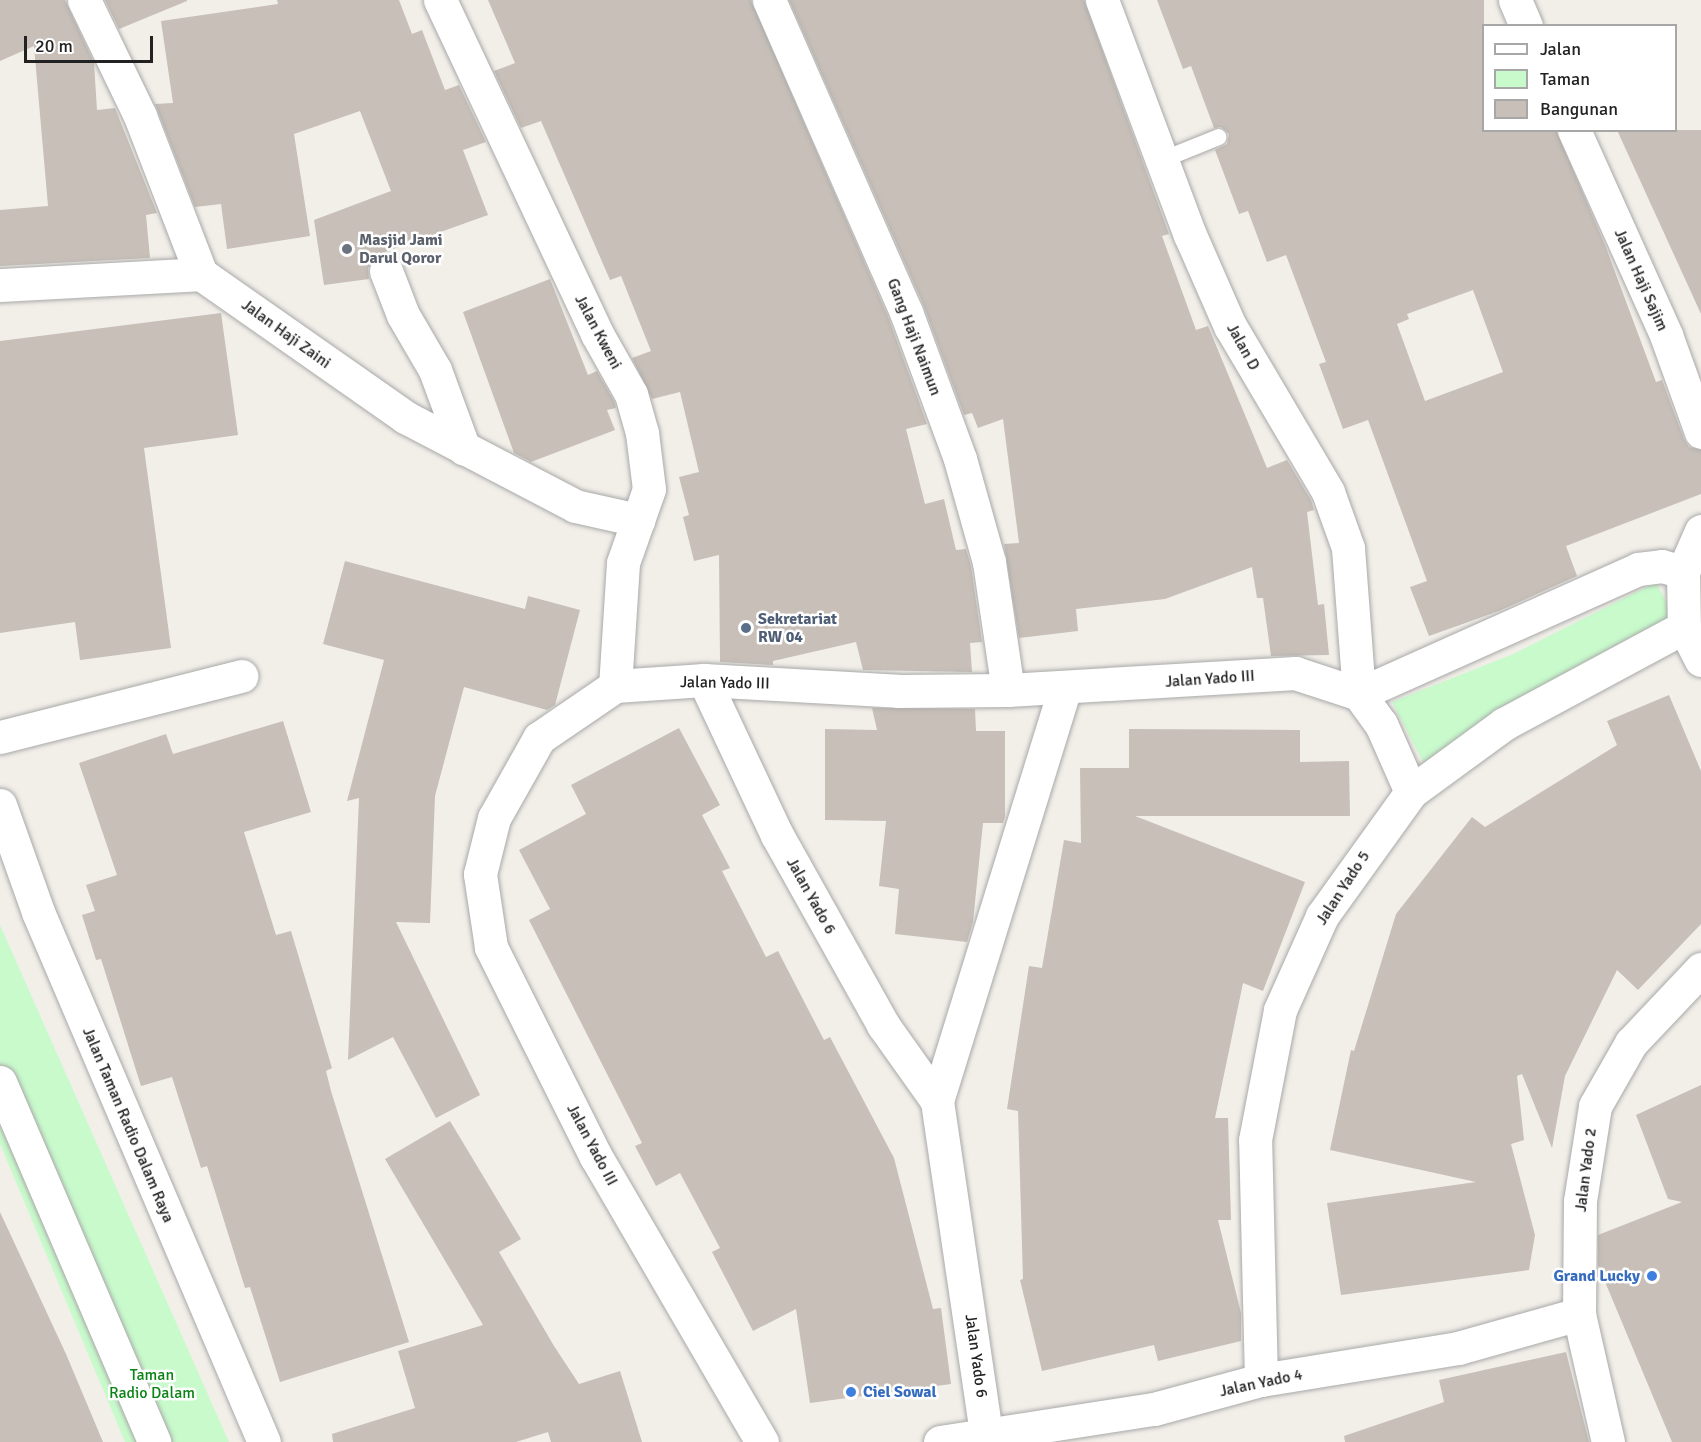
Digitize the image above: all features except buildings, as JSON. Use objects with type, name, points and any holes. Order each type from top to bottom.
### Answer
[{"type":"street","points":[[0,285],[201,274],[140,116],[84,0]]},
{"type":"street","name":"Jalan Kweni","points":[[440,0],[592,323],[631,394],[642,433],[648,489],[623,563],[615,686]]},
{"type":"street","name":"Gang Haji Naimun","points":[[769,0],[906,312],[960,459],[989,562],[1008,690]]},
{"type":"street","name":"Jalan D","points":[[1102,0],[1162,160],[1230,326],[1328,492],[1348,548],[1359,694]]},
{"type":"street","points":[[1515,0],[1525,24]]},
{"type":"street","name":"Jalan Haji Sajim","points":[[1575,132],[1666,335],[1701,432]]},
{"type":"street","points":[[386,271],[403,315],[435,370],[464,449]]},
{"type":"street","name":"Jalan Haji Zaini","points":[[201,274],[396,411],[575,506],[638,520]]},
{"type":"street","points":[[1701,531],[1683,572],[1684,627],[1701,660]]},
{"type":"street","points":[[1411,792],[1381,724],[1359,694],[1638,569],[1662,566],[1683,572]]},
{"type":"street","name":"Jalan Yado 5","points":[[1261,1380],[1255,1140],[1280,1010],[1322,916],[1411,792],[1504,724],[1684,627]]},
{"type":"street","name":"Jalan Yado III","points":[[762,1442],[596,1157],[491,947],[480,874],[495,818],[539,738],[615,686],[704,680],[898,690],[1008,690],[1295,673],[1359,694]]},
{"type":"street","points":[[0,737],[242,676]]},
{"type":"street","name":"Jalan Yado 6","points":[[704,680],[777,835],[883,1025],[937,1101]]},
{"type":"street","name":"Jalan Yado 6","points":[[986,1433],[937,1101],[1065,687]]},
{"type":"street","name":"Jalan Taman Radio Dalam Raya","points":[[0,805],[38,912],[264,1442]]},
{"type":"street","name":"Jalan Yado 2","points":[[1608,1442],[1580,1314],[1580,1201],[1594,1106],[1631,1043],[1701,969]]},
{"type":"street","points":[[0,1082],[154,1442]]},
{"type":"street","name":"Jalan Yado 4","points":[[940,1442],[986,1433],[1154,1409],[1261,1380],[1458,1348],[1580,1314]]},
{"type":"lane","points":[[1162,160],[1219,137]]},
{"type":"green space","points":[[1656,582],[1674,617],[1424,764],[1392,702],[1513,654]]},
{"type":"green space","name":"Taman Radio Dalam","points":[[0,925],[229,1442],[125,1442],[0,1144]]},
{"type":"place","name":"Masjid Jami Darul Qoror","points":[[347,249]]},
{"type":"place","name":"Sekretariat RW 04","points":[[746,628]]},
{"type":"place","name":"Grand Lucky","points":[[1652,1276]]},
{"type":"place","name":"Ciel Sowal","points":[[851,1392]]}]
